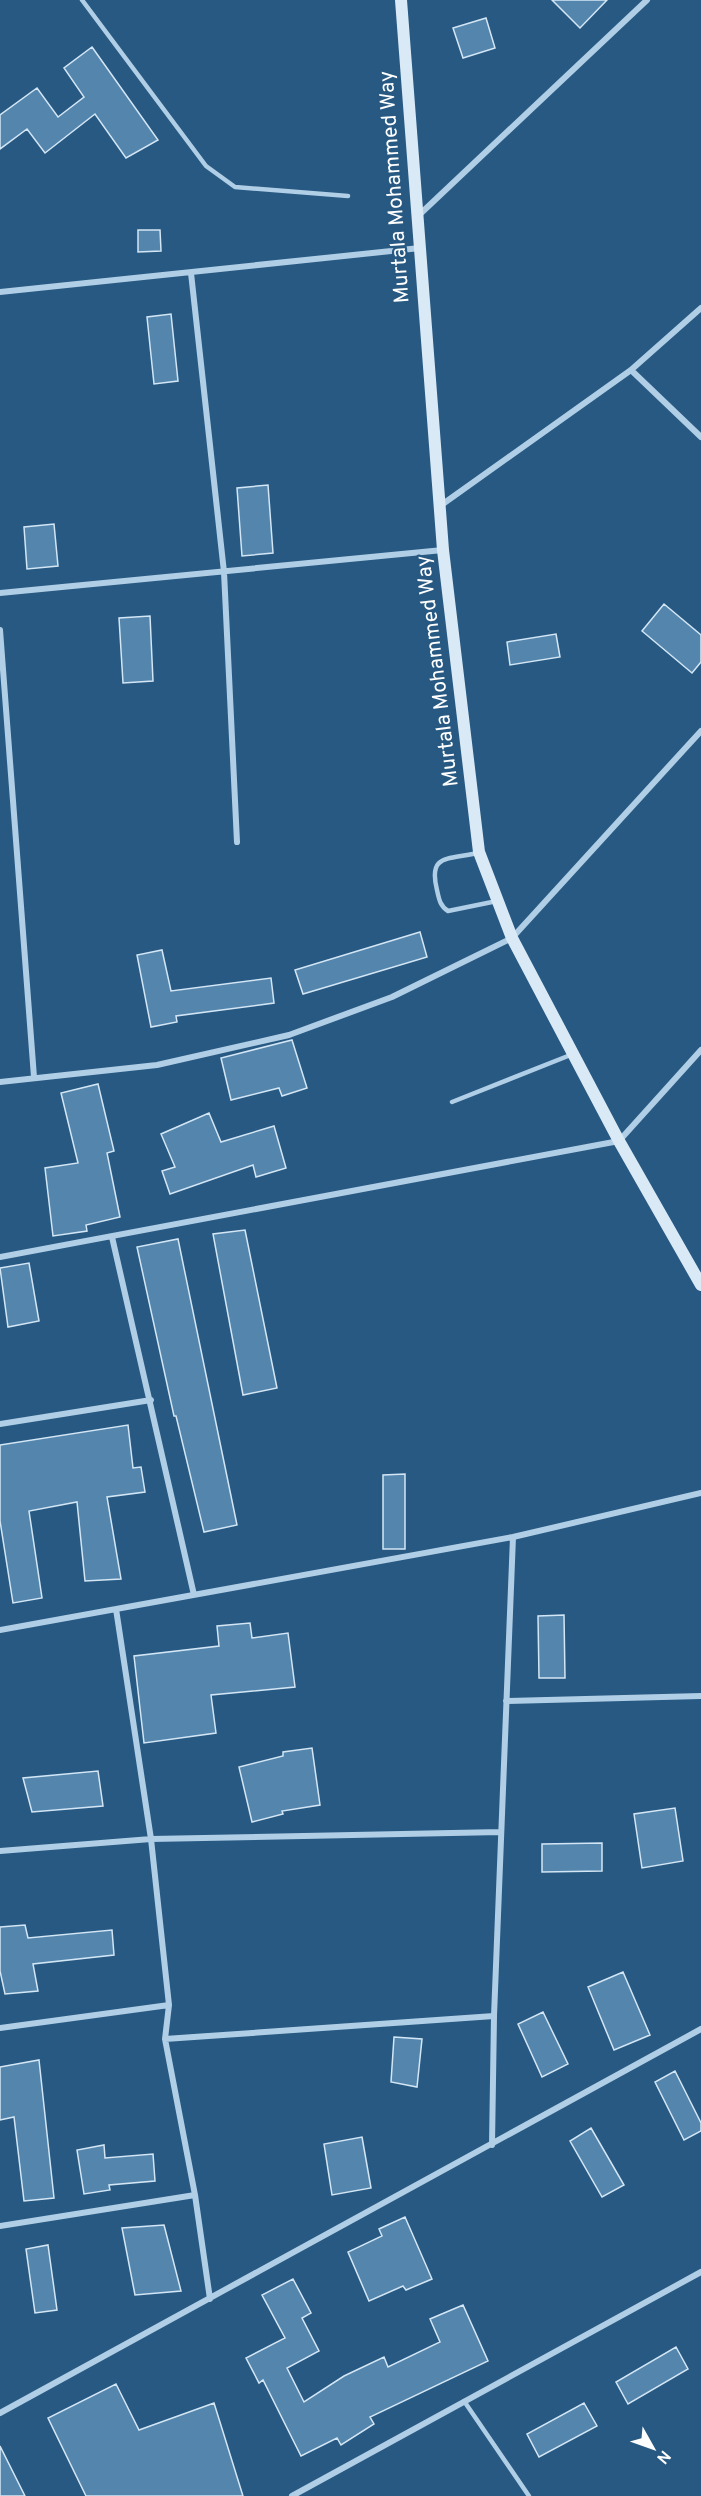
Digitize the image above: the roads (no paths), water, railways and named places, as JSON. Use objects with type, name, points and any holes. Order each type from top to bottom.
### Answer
[{"type":"street","name":"Murtala Mohammed Way","points":[[401,0],[439,507],[479,852],[512,938],[619,1141],[701,1285]]},
{"type":"street","points":[[417,216],[647,0]]},
{"type":"street","points":[[0,292],[420,248]]},
{"type":"street","points":[[191,273],[224,572],[237,842]]},
{"type":"street","points":[[439,507],[631,370],[701,308]]},
{"type":"street","points":[[631,370],[701,436]]},
{"type":"street","points":[[0,593],[443,550]]},
{"type":"street","points":[[0,630],[34,1077]]},
{"type":"street","points":[[0,1082],[157,1065],[289,1035],[392,997],[512,938],[701,730]]},
{"type":"street","points":[[0,1257],[619,1141],[701,1050]]},
{"type":"street","points":[[112,1237],[152,1400],[194,1595]]},
{"type":"street","points":[[0,1424],[152,1400]]},
{"type":"street","points":[[0,1630],[513,1537],[701,1493]]},
{"type":"street","points":[[492,2145],[494,2016],[513,1537]]},
{"type":"street","points":[[116,1609],[151,1839],[169,2005],[165,2039],[195,2195],[210,2299]]},
{"type":"street","points":[[506,1701],[701,1696]]},
{"type":"street","points":[[0,1851],[151,1839],[501,1832]]},
{"type":"street","points":[[0,2028],[169,2005]]},
{"type":"street","points":[[165,2039],[494,2016]]},
{"type":"street","points":[[0,2413],[701,2029]]},
{"type":"street","points":[[0,2226],[195,2195]]},
{"type":"street","points":[[292,2496],[701,2272]]},
{"type":"lane","points":[[82,0],[192,148],[221,178],[236,187],[348,196]]},
{"type":"lane","points":[[479,852],[441,861],[435,865],[433,872],[440,903],[448,911],[497,901]]},
{"type":"lane","points":[[452,1102],[573,1054]]},
{"type":"lane","points":[[464,2401],[529,2496]]}]
